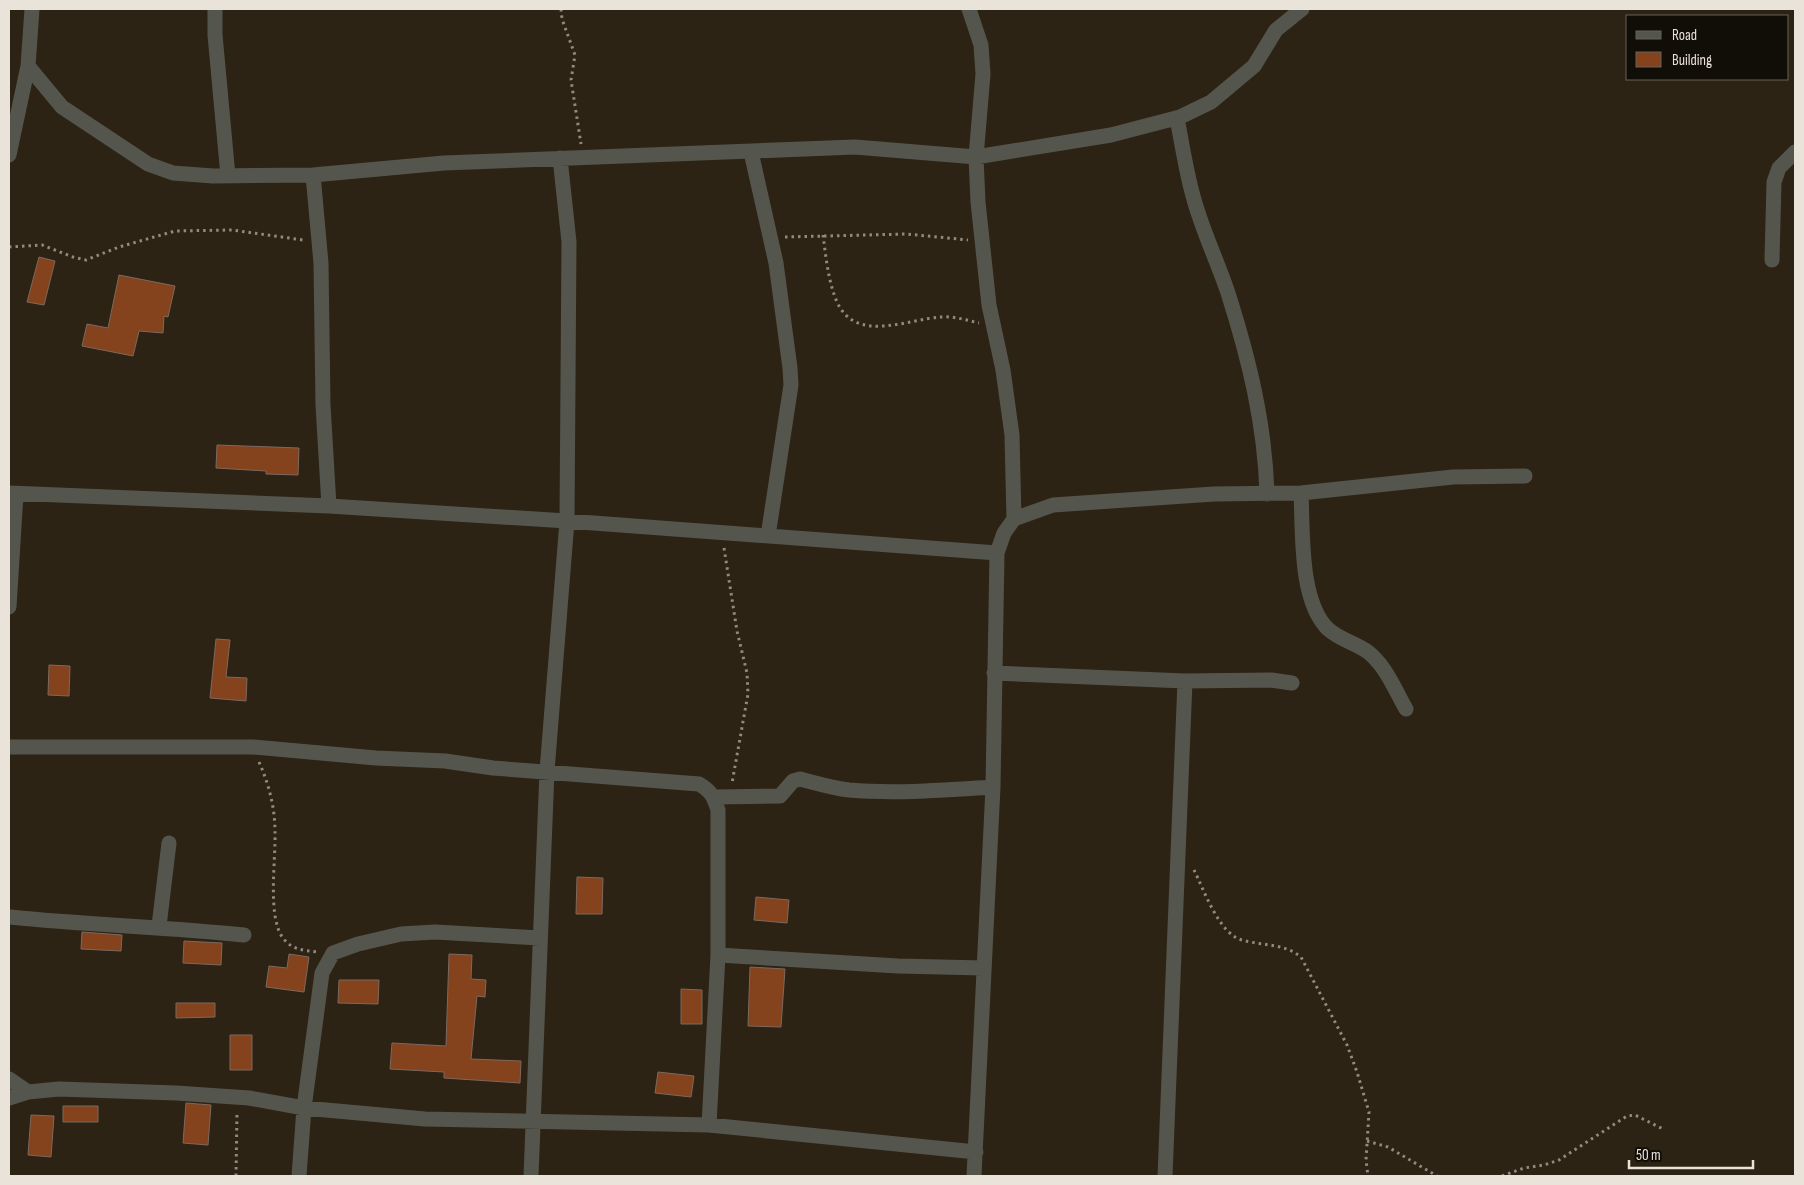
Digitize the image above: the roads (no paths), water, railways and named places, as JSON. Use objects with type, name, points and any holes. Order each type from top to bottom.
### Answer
[{"type":"street","points":[[9,155],[28,66],[32,9]]},
{"type":"street","points":[[215,9],[215,35],[228,176]]},
{"type":"street","points":[[969,9],[981,45],[983,74],[976,158],[981,242],[1012,435],[1014,519]]},
{"type":"street","points":[[28,66],[62,107],[148,164],[173,173],[228,176],[312,175],[444,163],[856,147],[976,158],[1111,135],[1177,118],[1211,102],[1254,66],[1276,30],[1302,9]]},
{"type":"street","points":[[1177,118],[1193,197],[1228,292],[1252,376],[1266,456],[1267,494]]},
{"type":"street","points":[[751,152],[771,237],[788,348],[790,385],[768,536]]},
{"type":"street","points":[[1772,260],[1774,182],[1779,168],[1795,152]]},
{"type":"street","points":[[531,1176],[547,770],[567,521],[569,242],[560,158]]},
{"type":"street","points":[[312,175],[318,243],[329,506]]},
{"type":"street","points":[[974,1176],[984,968],[985,904],[993,787],[997,553],[1004,533],[1014,519],[1053,505],[1214,494],[1301,493],[1453,477],[1526,476]]},
{"type":"street","points":[[1301,493],[1305,570],[1314,608],[1327,628],[1338,638],[1367,651],[1381,665],[1406,709]]},
{"type":"street","points":[[9,607],[13,494],[329,506],[567,521],[997,553]]},
{"type":"street","points":[[994,673],[1184,681],[1271,680],[1292,683]]},
{"type":"street","points":[[1165,1176],[1184,681]]},
{"type":"street","points":[[9,747],[254,747],[700,784],[722,797],[780,796],[793,780],[800,779],[847,790],[869,791],[993,787]]},
{"type":"street","points":[[709,1125],[718,955],[718,810],[722,797]]},
{"type":"street","points":[[159,926],[169,843]]},
{"type":"street","points":[[9,914],[61,922],[159,926],[244,935]]},
{"type":"street","points":[[299,1176],[304,1108],[322,973],[333,954],[358,944],[401,934],[435,932],[540,938]]},
{"type":"street","points":[[718,955],[898,966],[984,968]]},
{"type":"street","points":[[9,1079],[28,1092]]},
{"type":"street","points":[[9,1098],[28,1092],[59,1089],[237,1097],[304,1108],[425,1119],[709,1125],[976,1152]]}]
